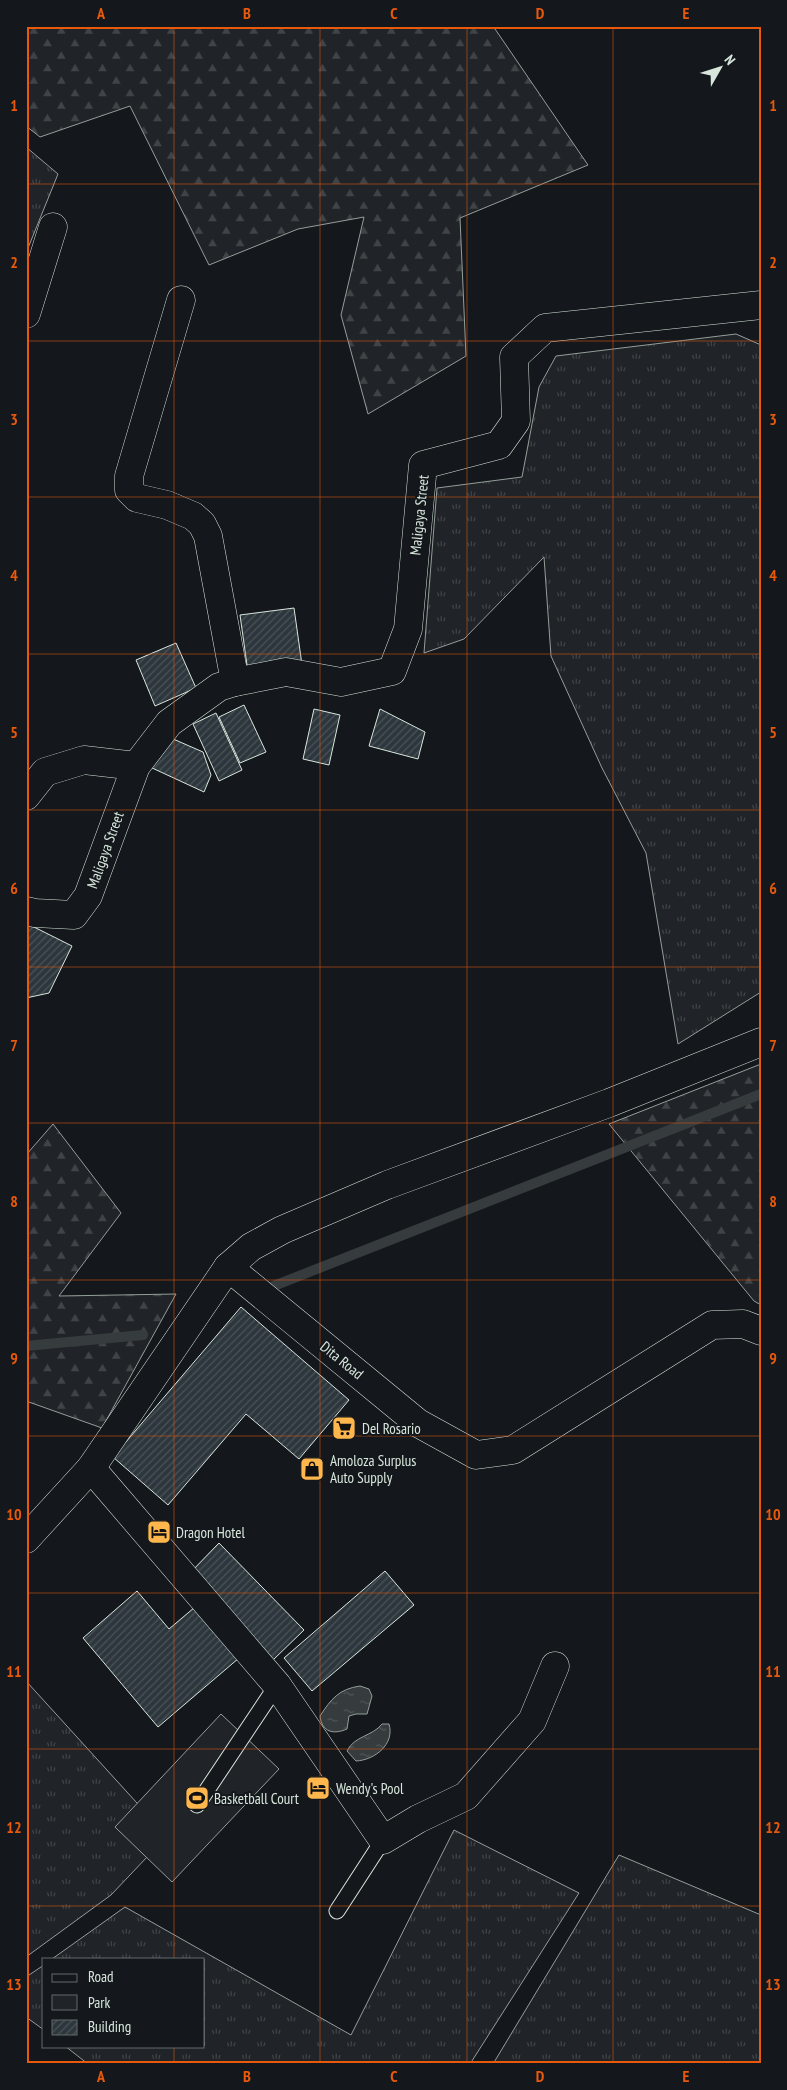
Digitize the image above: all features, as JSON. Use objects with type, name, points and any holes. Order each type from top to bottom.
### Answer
[{"type":"street","points":[[26,314],[53,227]]},
{"type":"street","points":[[181,300],[129,476],[129,490],[137,498],[167,505],[193,516],[202,524],[208,536],[234,682]]},
{"type":"street","name":"Maligaya Street","points":[[26,911],[74,915],[88,896],[136,766],[169,723],[219,687],[234,682],[286,672],[341,682],[392,671],[408,628],[424,465],[499,445],[516,421],[514,357],[545,328],[761,305]]},
{"type":"street","points":[[26,796],[45,772],[84,760],[136,766]]},
{"type":"street","points":[[26,1539],[91,1468],[228,1266],[251,1247],[282,1230],[387,1185],[609,1102],[761,1042]]},
{"type":"street","name":"Dita Road","points":[[228,1266],[418,1423],[476,1455],[513,1450],[712,1325],[743,1324],[761,1331]]},
{"type":"street","points":[[91,1468],[277,1685],[383,1840],[418,1819],[466,1796],[532,1721],[555,1666]]},
{"type":"lane","points":[[197,1805],[277,1685]]},
{"type":"lane","points":[[337,1911],[383,1840]]},
{"type":"green space","points":[[26,26],[493,26],[588,165],[460,218],[466,356],[368,414],[341,315],[364,217],[298,229],[209,265],[130,106],[40,137],[26,126]]},
{"type":"green space","points":[[26,147],[58,174],[26,253]]},
{"type":"green space","points":[[736,334],[761,345],[761,992],[678,1044],[646,853],[602,768],[551,656],[544,557],[464,639],[424,653],[437,488],[522,477],[539,387],[556,356]]},
{"type":"green space","points":[[761,1064],[761,1305],[754,1301],[609,1124]]},
{"type":"green space","points":[[53,1124],[121,1213],[59,1296],[176,1294],[102,1428],[26,1401],[26,1155]]},
{"type":"green space","points":[[26,1681],[167,1836],[111,1895],[26,1957]]},
{"type":"green space","name":"Basketball Court","points":[[221,1714],[279,1769],[172,1882],[115,1827]]},
{"type":"green space","points":[[454,1830],[579,1893],[470,2064],[88,2064],[68,2048],[205,2048],[205,1958],[53,1958],[125,1907],[351,2035]]},
{"type":"green space","points":[[619,1855],[761,1915],[761,2064],[493,2064]]},
{"type":"green space","points":[[42,1966],[42,2029],[26,2017],[26,1977]]},
{"type":"water","points":[[360,1686],[369,1689],[372,1696],[367,1714],[349,1716],[347,1729],[342,1731],[333,1732],[326,1729],[320,1716],[328,1705],[341,1692]]},
{"type":"water","points":[[382,1724],[389,1724],[390,1731],[389,1738],[382,1750],[370,1758],[356,1761],[347,1751],[350,1746]]},
{"type":"building","points":[[294,608],[302,665],[248,672],[240,615]]},
{"type":"building","points":[[176,643],[196,688],[155,706],[136,660]]},
{"type":"building","points":[[244,705],[266,752],[240,763],[219,717]]},
{"type":"building","points":[[314,709],[340,715],[329,765],[303,759]]},
{"type":"building","points":[[380,709],[425,732],[418,759],[369,746]]},
{"type":"building","points":[[216,713],[242,770],[219,781],[193,724]]},
{"type":"building","points":[[164,735],[203,752],[211,775],[204,792],[150,767]]},
{"type":"building","points":[[26,923],[72,946],[49,993],[26,998]]},
{"type":"building","points":[[241,1307],[349,1400],[299,1459],[246,1414],[168,1505],[113,1457]]},
{"type":"building","points":[[219,1543],[304,1630],[273,1660],[189,1574]]},
{"type":"building","points":[[385,1571],[414,1605],[312,1691],[284,1658]]},
{"type":"building","points":[[137,1591],[169,1629],[195,1607],[239,1658],[158,1727],[83,1638]]},
{"type":"waterway","points":[[271,1287],[761,1094]]},
{"type":"waterway","points":[[26,1346],[143,1335]]},
{"type":"place","name":"Del Rosario","points":[[344,1428]]},
{"type":"place","name":"Amoloza Surplus Auto Supply","points":[[312,1469]]},
{"type":"place","name":"Dragon Hotel","points":[[159,1532]]},
{"type":"place","name":"Wendy's Pool","points":[[318,1788]]},
{"type":"place","name":"Basketball Court","points":[[197,1798]]}]
